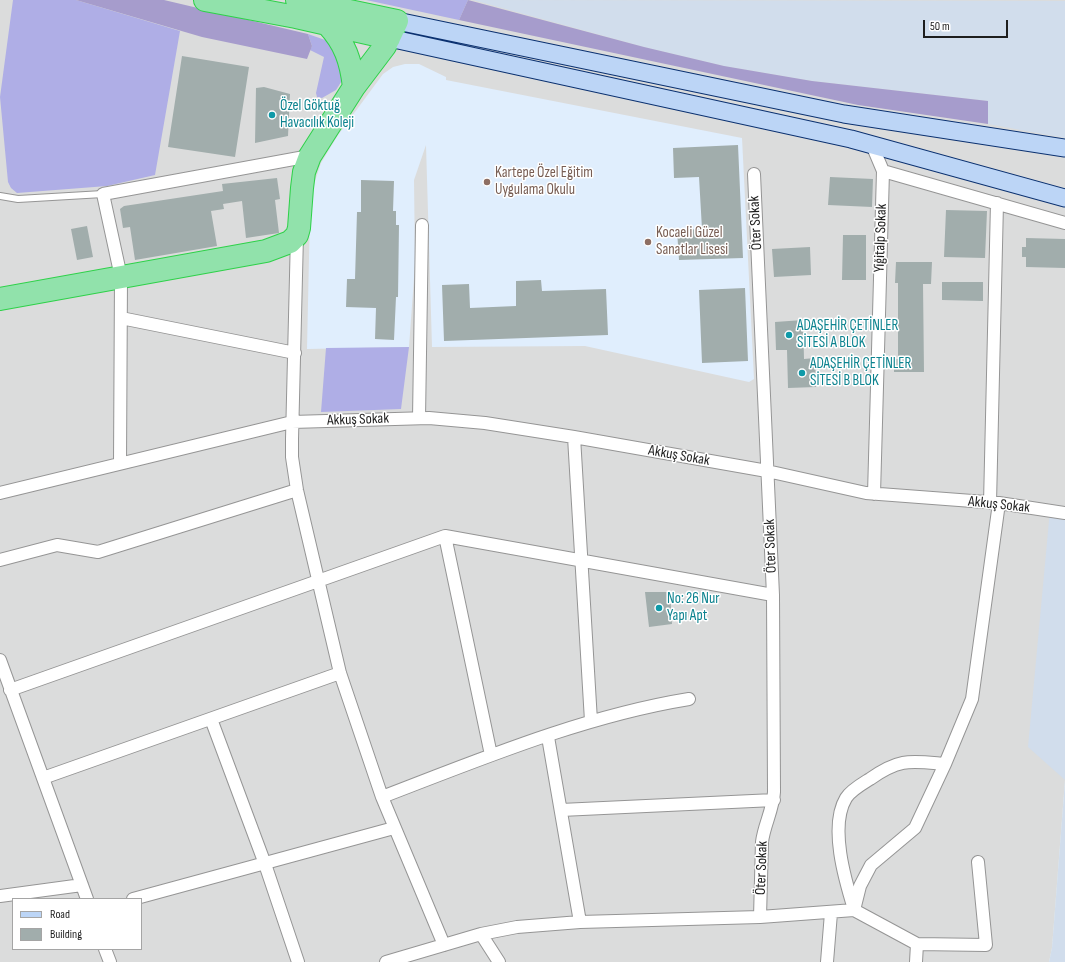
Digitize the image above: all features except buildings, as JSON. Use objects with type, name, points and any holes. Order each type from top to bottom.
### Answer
[{"type":"highway","points":[[205,0],[327,24],[384,28]]},
{"type":"highway","points":[[297,0],[384,28]]},
{"type":"highway","points":[[327,24],[338,35],[345,48],[350,61],[354,87]]},
{"type":"highway","points":[[0,299],[266,251],[290,242],[297,235],[299,228],[304,172],[310,156],[354,87],[377,58],[384,28]]},
{"type":"main road","points":[[384,28],[872,145],[1065,198]]},
{"type":"main road","points":[[384,28],[844,114],[1065,148]]},
{"type":"street","points":[[872,145],[883,171],[1065,222]]},
{"type":"street","points":[[120,463],[121,277],[103,194],[310,156]]},
{"type":"street","name":"Yiğitalp Sokak","points":[[874,494],[883,171]]},
{"type":"street","name":"Öter Sokak","points":[[754,174],[773,595],[774,800],[763,830],[760,917]]},
{"type":"street","points":[[854,910],[864,876],[871,865],[915,828],[945,764],[972,699],[995,503],[997,203]]},
{"type":"street","points":[[419,418],[422,225]]},
{"type":"street","points":[[297,235],[292,422],[292,457],[297,490],[340,673],[382,797],[444,945]]},
{"type":"street","points":[[121,318],[295,353]]},
{"type":"street","name":"Akkuş Sokak","points":[[0,493],[292,422],[419,418],[454,420],[574,437],[767,472],[874,494],[995,503],[1065,513]]},
{"type":"street","points":[[574,437],[591,721]]},
{"type":"street","points":[[0,560],[57,545],[98,552],[297,490]]},
{"type":"street","points":[[445,536],[491,755]]},
{"type":"street","points":[[10,690],[318,579],[445,536],[773,595]]},
{"type":"street","points":[[0,660],[87,898]]},
{"type":"street","points":[[43,778],[340,673]]},
{"type":"street","points":[[382,797],[491,755],[591,721],[639,708],[689,699]]},
{"type":"street","points":[[211,719],[265,864],[298,962]]},
{"type":"street","points":[[548,736],[580,922]]},
{"type":"street","points":[[854,910],[846,880],[839,836],[841,813],[847,797],[887,767],[904,761],[945,764]]},
{"type":"street","points":[[561,810],[774,800]]},
{"type":"street","points":[[137,898],[394,828]]},
{"type":"street","points":[[386,962],[481,934],[517,927],[580,922],[760,917],[831,913],[854,910],[917,944],[986,945],[978,862]]},
{"type":"street","points":[[0,896],[82,885]]},
{"type":"street","points":[[827,962],[831,913]]},
{"type":"street","points":[[481,934],[499,962]]},
{"type":"street","points":[[916,962],[917,944]]},
{"type":"street","points":[[105,950],[110,962]]},
{"type":"lane","points":[[0,196],[18,199],[103,194]]},
{"type":"shaded area","points":[[0,0],[1065,0],[1065,780],[1052,948],[1049,962],[0,962]]},
{"type":"shaded area","points":[[13,0],[76,0],[180,31],[155,175],[107,186],[17,193],[11,188],[8,182],[0,97]]},
{"type":"shaded area","points":[[76,0],[164,0],[308,34],[312,46],[307,59],[202,37]]},
{"type":"shaded area","points":[[366,0],[468,0],[459,20]]},
{"type":"shaded area","points":[[468,0],[644,47],[724,66],[812,81],[988,101],[988,124],[858,105],[459,20]]},
{"type":"shaded area","points":[[473,0],[1065,1],[1065,138],[988,124],[988,101],[812,81],[724,66],[644,47]]},
{"type":"shaded area","points":[[308,34],[334,44],[343,79],[336,90],[322,98],[317,97],[316,93],[324,57],[310,50],[312,46]]},
{"type":"shaded area","points":[[405,64],[419,64],[446,77],[446,80],[742,138],[754,379],[749,382],[585,346],[432,347],[426,145],[414,180],[415,264],[409,347],[307,349],[310,212],[314,184],[321,163],[338,135],[383,74],[393,67]]},
{"type":"shaded area","points":[[409,347],[401,409],[321,412],[326,348]]},
{"type":"shaded area","points":[[1050,510],[1065,515],[1065,780],[1028,747]]},
{"type":"shaded area","points":[[1065,781],[1065,962],[1049,962],[1052,948]]},
{"type":"place","name":"Özel Göktuğ Havacılık Koleji","points":[[272,115]]},
{"type":"place","name":"Kartepe Özel Eğitim Uygulama Okulu","points":[[487,182]]},
{"type":"place","name":"Kocaeli Güzel Sanatlar Lisesi","points":[[648,242]]},
{"type":"place","name":"ADAŞEHİR ÇETİNLER SİTESİ A BLOK","points":[[789,335]]},
{"type":"place","name":"ADAŞEHİR ÇETİNLER SİTESİ B BLOK","points":[[802,373]]},
{"type":"place","name":"No: 26 Nur Yapı Apt","points":[[659,608]]}]
